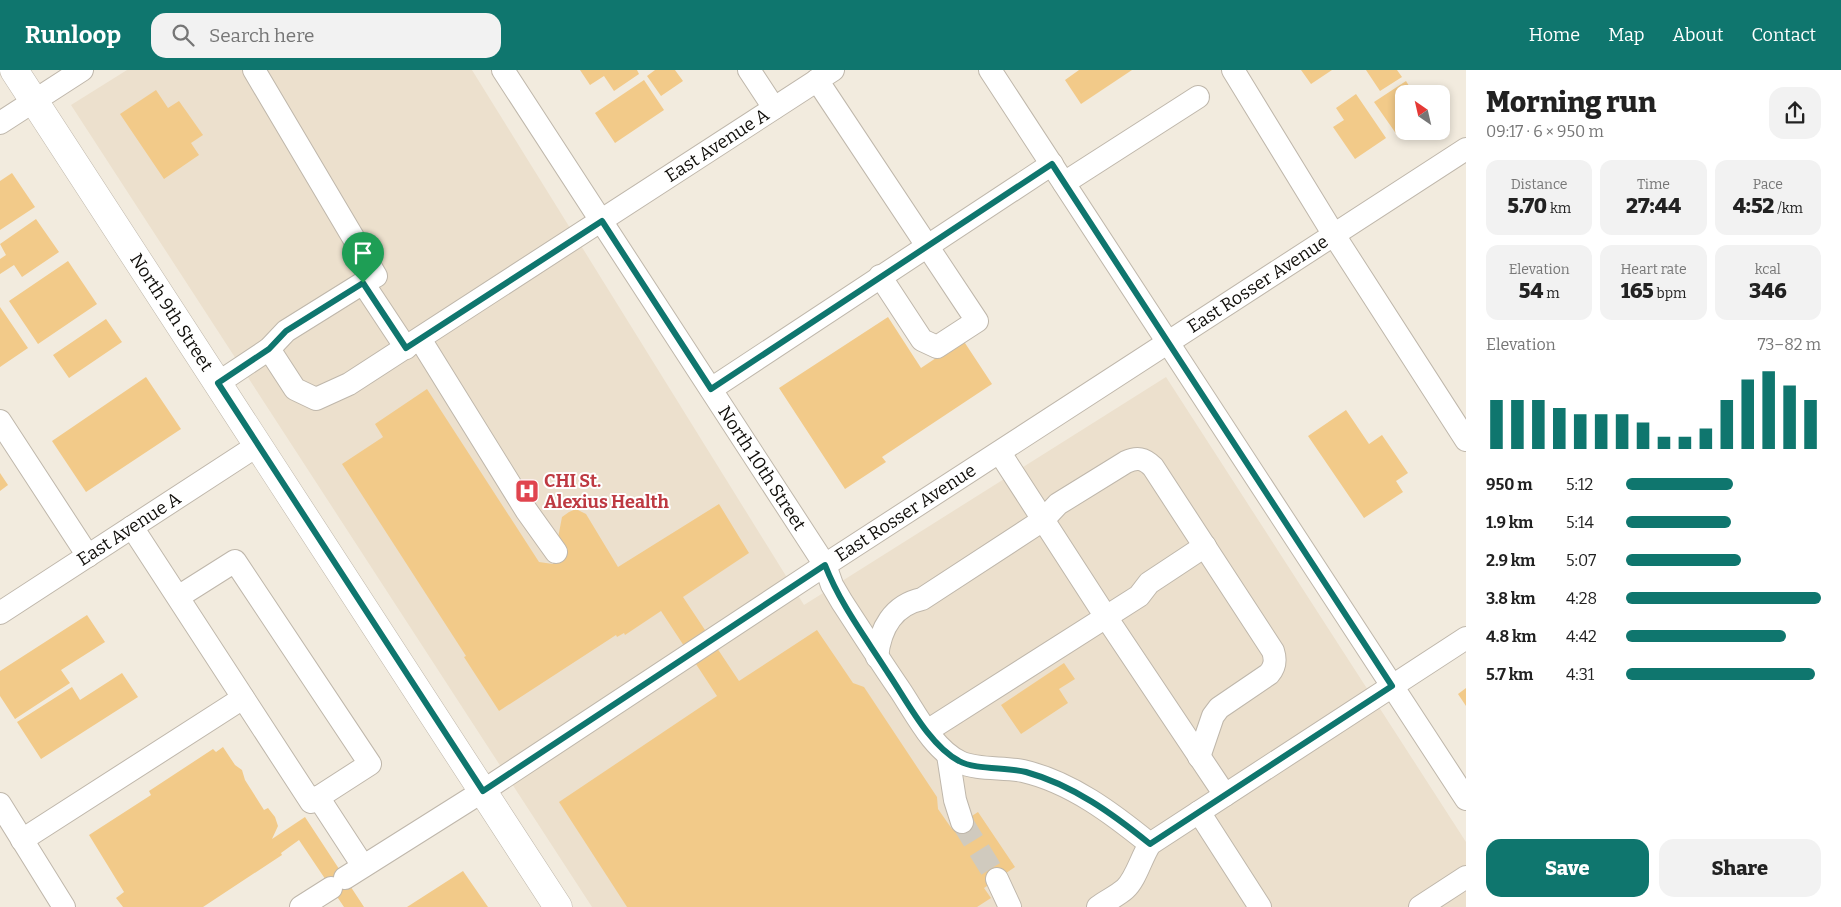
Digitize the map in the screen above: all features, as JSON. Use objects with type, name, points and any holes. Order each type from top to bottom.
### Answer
[{"type":"main road","name":"North 9th Street","points":[[14,70],[558,907]]},
{"type":"street","points":[[0,123],[82,70]]},
{"type":"street","points":[[218,383],[269,349],[286,331],[376,276],[254,70]]},
{"type":"street","name":"North 10th Street","points":[[503,70],[825,565],[832,585],[842,602],[927,731],[948,754]]},
{"type":"street","points":[[749,70],[774,108]]},
{"type":"street","points":[[990,70],[1466,798]]},
{"type":"street","points":[[1233,70],[1334,234],[1466,440]]},
{"type":"street","points":[[825,75],[926,246],[977,321],[937,347],[922,340],[880,276]]},
{"type":"street","name":"East Avenue A","points":[[269,349],[295,388],[316,399],[349,384],[825,75]]},
{"type":"street","points":[[1064,183],[1198,97]]},
{"type":"street","name":"East Rosser Avenue","points":[[301,907],[483,791],[825,565],[1466,149]]},
{"type":"street","points":[[711,389],[1052,164]]},
{"type":"street","points":[[363,283],[413,343],[556,552]]},
{"type":"street","points":[[0,421],[88,556]]},
{"type":"street","name":"East Avenue A","points":[[0,613],[258,444]]},
{"type":"street","points":[[1000,453],[1225,796]]},
{"type":"street","points":[[878,656],[881,634],[886,624],[899,609],[922,599],[1044,520],[1058,504],[1118,466],[1134,459],[1142,459],[1153,467],[1273,651],[1275,664],[1269,674],[1219,708],[1213,716],[1199,757]]},
{"type":"street","points":[[132,527],[310,802],[370,764],[234,561],[178,597]]},
{"type":"street","points":[[927,731],[1140,596],[1149,583],[1204,546]]},
{"type":"street","points":[[1098,907],[1125,889],[1132,880],[1142,856],[1150,844],[1466,638]]},
{"type":"street","points":[[22,840],[243,698]]},
{"type":"street","points":[[948,754],[955,800],[962,822]]},
{"type":"street","points":[[948,754],[960,762],[973,766],[1006,768],[1024,772],[1059,785],[1094,803],[1119,819],[1150,844]]},
{"type":"street","points":[[318,797],[346,877]]},
{"type":"street","points":[[0,804],[64,907]]},
{"type":"street","points":[[1199,812],[1260,907]]},
{"type":"street","points":[[1420,907],[1466,878]]},
{"type":"street","points":[[997,879],[1010,907]]},
{"type":"shaded area","name":"CHI St. Alexius Health","points":[[127,70],[472,70],[804,605],[1166,377],[1466,842],[1466,907],[592,907],[71,105]]},
{"type":"building","points":[[580,70],[637,70],[639,74],[614,91],[604,76],[590,85]]},
{"type":"building","points":[[655,70],[675,70],[683,81],[661,96],[647,76]]},
{"type":"building","points":[[1079,70],[1132,70],[1081,104],[1065,80]]},
{"type":"building","points":[[1301,70],[1332,70],[1311,84]]},
{"type":"building","points":[[1366,70],[1397,70],[1402,77],[1380,91]]},
{"type":"building","points":[[644,80],[664,110],[615,143],[595,113]]},
{"type":"building","points":[[1406,81],[1408,85],[1400,85]]},
{"type":"building","points":[[1395,88],[1395,132],[1374,102]]},
{"type":"building","points":[[156,90],[168,108],[179,101],[203,135],[191,143],[199,155],[164,179],[120,114]]},
{"type":"building","points":[[1356,94],[1386,138],[1355,159],[1333,127],[1344,120],[1336,108]]},
{"type":"building","points":[[12,173],[35,207],[0,230],[0,181]]},
{"type":"building","points":[[36,219],[59,252],[22,277],[14,265],[0,274],[0,259],[6,255],[0,244]]},
{"type":"building","points":[[68,261],[97,304],[38,344],[9,301]]},
{"type":"building","points":[[0,307],[28,348],[0,367]]},
{"type":"building","points":[[888,317],[921,368],[963,340],[992,384],[882,457],[886,462],[845,489],[779,388]]},
{"type":"building","points":[[106,319],[122,342],[69,378],[53,355]]},
{"type":"building","points":[[146,377],[181,429],[86,492],[52,441]]},
{"type":"building","points":[[427,389],[539,562],[553,564],[562,517],[576,509],[586,514],[618,567],[719,504],[749,553],[683,597],[739,681],[817,630],[853,683],[864,687],[937,797],[938,809],[952,829],[978,812],[1015,867],[984,888],[991,898],[977,907],[627,907],[559,802],[717,696],[661,611],[625,635],[624,633],[617,637],[616,635],[499,711],[464,657],[466,656],[342,464],[383,437],[375,424]]},
{"type":"building","points":[[1346,410],[1369,444],[1382,435],[1408,473],[1396,481],[1403,492],[1364,518],[1308,436]]},
{"type":"building","points":[[0,473],[8,485],[0,491]]},
{"type":"building","points":[[87,615],[105,642],[61,670],[70,683],[15,719],[0,696],[0,671]]},
{"type":"building","points":[[1064,663],[1075,679],[1059,689],[1068,703],[1021,734],[1001,705]]},
{"type":"building","points":[[122,673],[138,697],[41,759],[17,722],[72,687],[80,700]]},
{"type":"building","points":[[1466,688],[1466,706],[1458,694]]},
{"type":"building","points":[[223,747],[235,765],[242,770],[245,780],[264,810],[268,808],[275,817],[278,826],[272,839],[305,817],[364,907],[344,907],[299,840],[281,853],[282,855],[203,907],[123,907],[116,898],[124,892],[89,835],[151,795],[149,791],[213,749],[216,752]]},
{"type":"building","points":[[463,871],[488,907],[407,907]]},
{"type":"tunnel","points":[[962,822],[997,879]]},
{"type":"place","name":"CHI St. Alexius Health","points":[[527,491]]},
{"type":"route","points":[[1052,164],[1392,686],[1150,844],[1119,819],[1068,788],[1024,772],[1006,768],[973,766],[960,762],[948,754],[937,744],[915,714],[842,602],[832,585],[825,565],[483,791],[218,383],[269,349],[286,331],[363,283],[406,348],[602,221],[711,389],[1052,164]]}]
